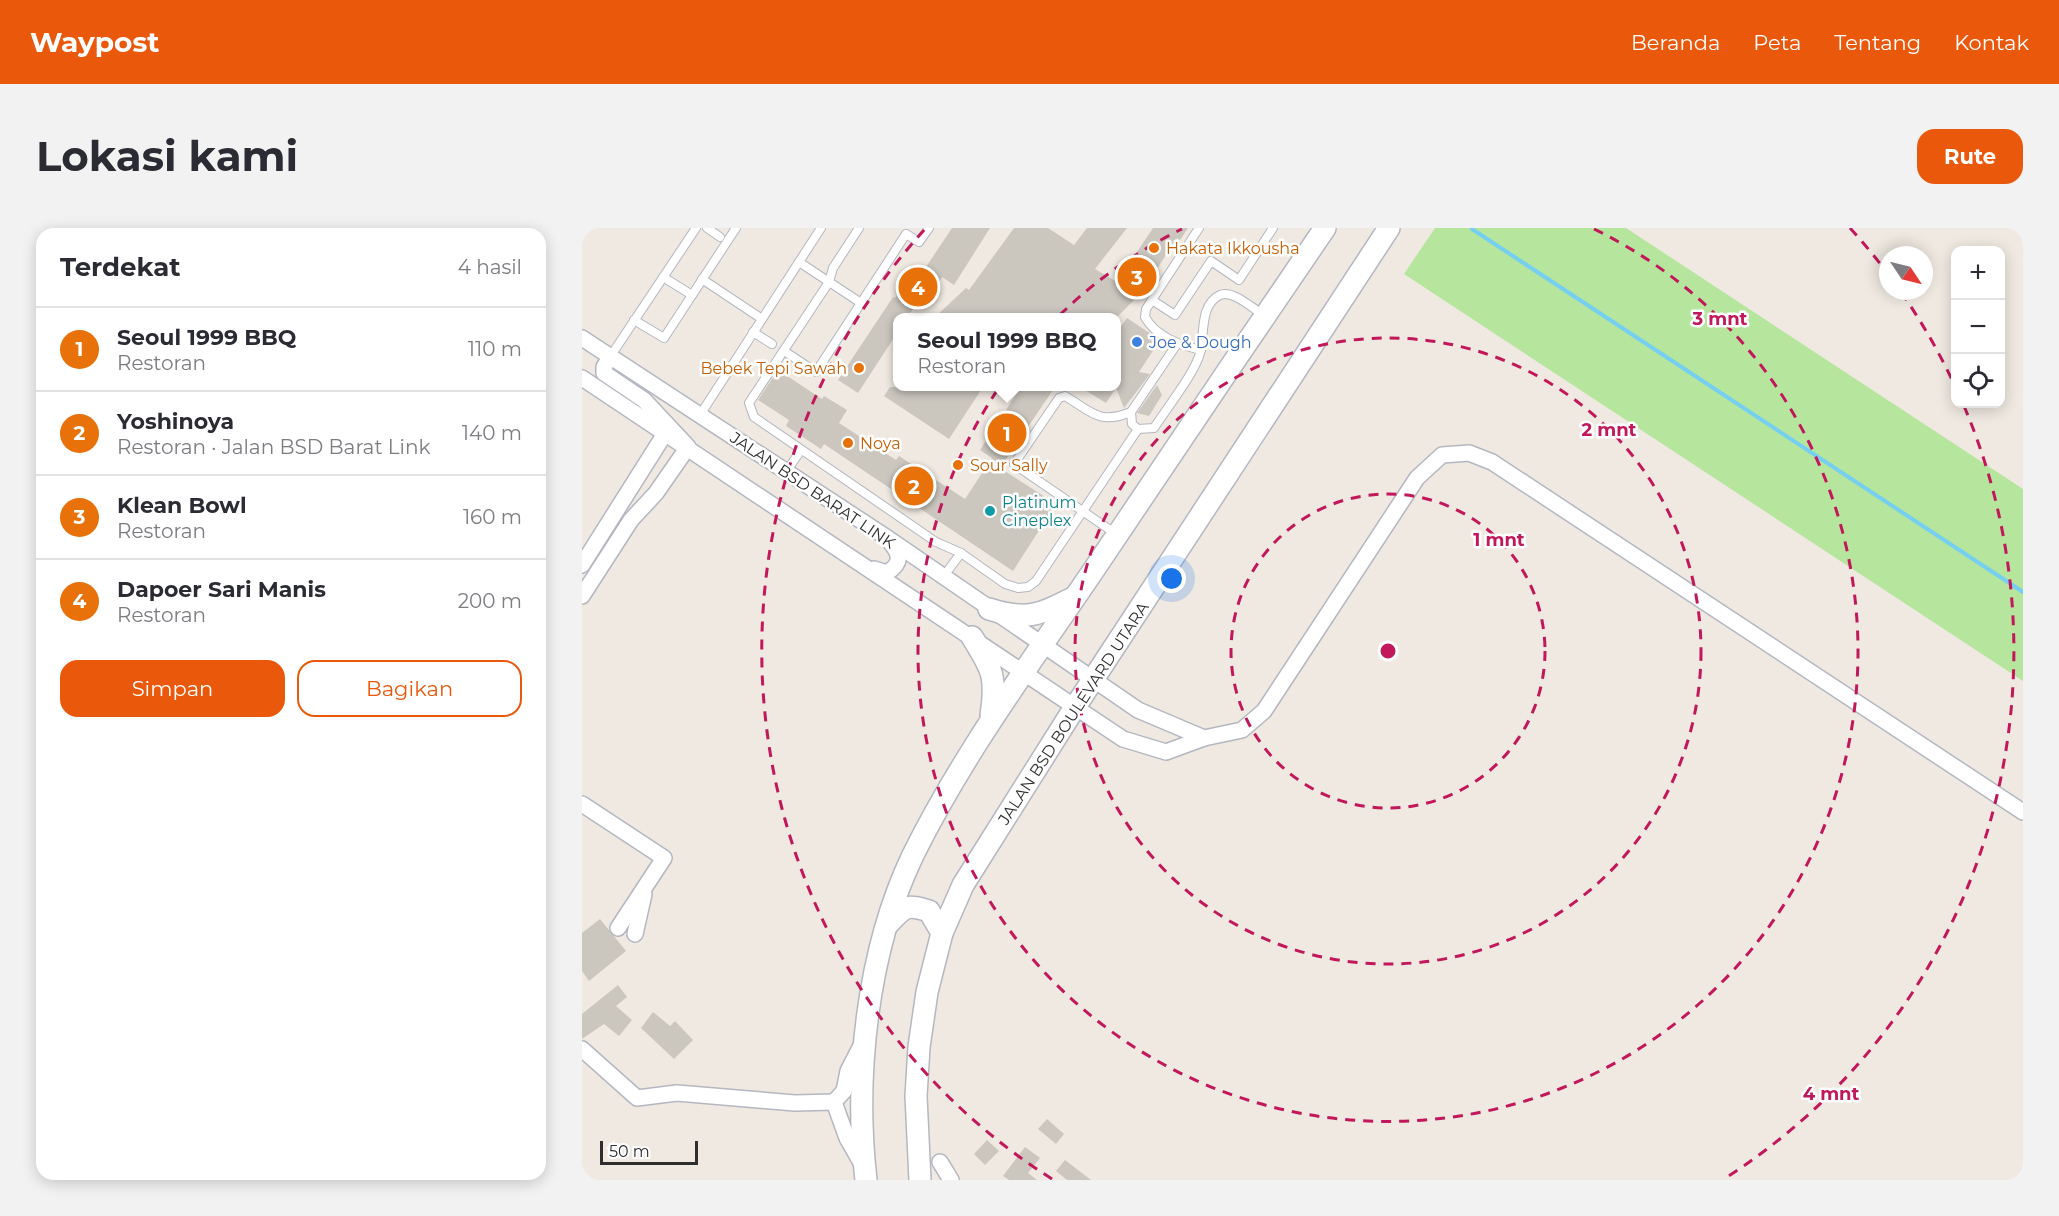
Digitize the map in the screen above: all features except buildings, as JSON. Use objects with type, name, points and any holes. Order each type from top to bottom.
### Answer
[{"type":"main road","points":[[866,1174],[861,1089],[864,1039],[888,923],[912,857],[991,718],[1325,228]]},
{"type":"main road","name":"JALAN BSD BOULEVARD UTARA","points":[[920,1180],[916,1096],[919,1047],[927,992],[942,933],[963,885],[1075,707],[1389,228]]},
{"type":"main road","points":[[989,609],[1015,617],[1045,612],[1075,597]]},
{"type":"main road","points":[[972,637],[990,665],[995,687],[991,718]]},
{"type":"main road","points":[[888,923],[904,907],[914,906],[929,911],[942,933]]},
{"type":"street","name":"JALAN BSD BARAT LINK","points":[[582,338],[886,537],[1138,710],[1204,738]]},
{"type":"street","points":[[582,596],[631,520],[656,493],[688,447],[644,400],[604,373],[604,367],[610,357]]},
{"type":"street","name":"JALAN BSD BARAT LINK","points":[[582,378],[1123,739],[1166,752],[1204,738],[1242,730],[1264,711],[1417,478],[1442,455],[1469,453],[1492,462],[2023,812]]},
{"type":"street","points":[[582,565],[666,432]]},
{"type":"street","points":[[635,478],[656,493]]},
{"type":"street","points":[[866,567],[887,573],[896,567],[899,561],[898,551],[886,537]]},
{"type":"street","points":[[582,804],[664,858],[618,928]]},
{"type":"street","points":[[635,934],[646,885]]},
{"type":"street","points":[[582,1049],[637,1098],[677,1093],[795,1103],[834,1102],[844,1091],[848,1071],[864,1039]]},
{"type":"street","points":[[834,1102],[841,1115],[847,1138],[866,1174]]},
{"type":"street","points":[[940,1162],[951,1180]]},
{"type":"lane","points":[[610,357],[696,228]]},
{"type":"lane","points":[[706,228],[720,237]]},
{"type":"lane","points":[[634,320],[664,338],[736,228]]},
{"type":"lane","points":[[700,415],[821,228]]},
{"type":"lane","points":[[860,228],[833,268],[829,282],[749,403],[749,410],[754,417],[936,542],[961,553],[1005,584],[1018,588],[1036,581],[1138,429]]},
{"type":"lane","points":[[784,351],[816,372],[906,234],[920,242],[929,228]]},
{"type":"lane","points":[[1199,228],[1152,300],[1145,317],[1149,325],[1177,344],[1201,350]]},
{"type":"lane","points":[[1152,300],[1175,315],[1210,261],[1239,280],[1273,228]]},
{"type":"lane","points":[[799,262],[861,303]]},
{"type":"lane","points":[[663,276],[692,295]]},
{"type":"lane","points":[[702,279],[762,319]]},
{"type":"lane","points":[[1131,412],[1132,424],[1138,429],[1154,428],[1198,359],[1205,312],[1221,294],[1230,294],[1265,316]]},
{"type":"lane","points":[[753,332],[772,344]]},
{"type":"lane","points":[[1117,535],[1014,464],[1059,398],[1065,396],[1104,419],[1113,419],[1131,412],[1177,344]]},
{"type":"lane","points":[[786,472],[801,450]]},
{"type":"lane","points":[[944,577],[961,553]]},
{"type":"green space","points":[[1435,228],[1626,228],[2023,489],[2023,681],[1404,274]]},
{"type":"waterway","points":[[1472,229],[2023,592]]},
{"type":"place","name":"Hakata Ikkousha","points":[[1154,248]]},
{"type":"place","name":"Klean Bowl","points":[[1137,277]]},
{"type":"place","name":"Dapoer Sari Manis","points":[[918,287]]},
{"type":"place","name":"Joe & Dough","points":[[1137,342]]},
{"type":"place","name":"Bebek Tepi Sawah","points":[[859,368]]},
{"type":"place","name":"Seoul 1999 BBQ","points":[[1007,433]]},
{"type":"place","name":"Noya","points":[[848,443]]},
{"type":"place","name":"Sour Sally","points":[[958,465]]},
{"type":"place","name":"Yoshinoya","points":[[914,486]]},
{"type":"place","name":"Platinum Cineplex","points":[[990,511]]}]
